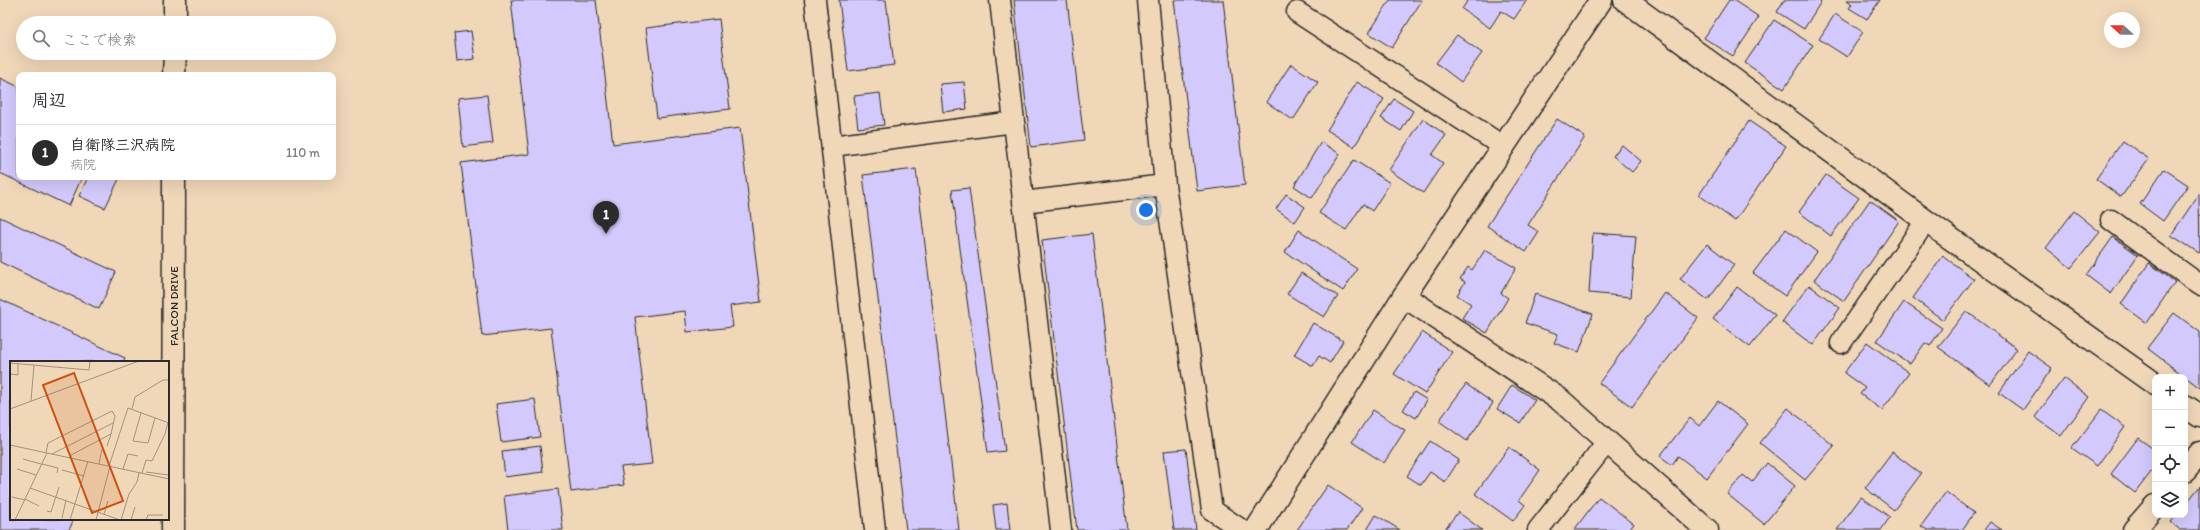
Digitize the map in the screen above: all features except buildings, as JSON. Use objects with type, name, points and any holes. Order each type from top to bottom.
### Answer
[{"type":"street","points":[[175,0],[175,16]]},
{"type":"street","points":[[1256,530],[1404,296],[1602,0]]},
{"type":"street","points":[[1625,0],[1926,221],[2152,382]]},
{"type":"street","points":[[174,72],[175,60]]},
{"type":"street","name":"FALCON DRIVE","points":[[173,530],[174,180]]},
{"type":"street","points":[[1404,296],[1559,399],[1707,530]]},
{"type":"street","points":[[2188,408],[2200,416]]},
{"type":"street","points":[[2188,467],[2200,453]]},
{"type":"street","points":[[2134,530],[2152,509]]},
{"type":"lane","points":[[815,0],[875,530]]},
{"type":"lane","points":[[1000,0],[1061,530]]},
{"type":"lane","points":[[1148,0],[1165,185],[1212,510],[1242,530]]},
{"type":"lane","points":[[1297,12],[1504,147]]},
{"type":"lane","points":[[832,146],[1014,122]]},
{"type":"lane","points":[[1023,202],[1165,185]]},
{"type":"lane","points":[[2111,220],[2200,285]]},
{"type":"lane","points":[[1841,343],[1926,221]]},
{"type":"lane","points":[[1538,530],[1607,442]]},
{"type":"place","name":"自衛隊三沢病院","points":[[606,234]]}]
